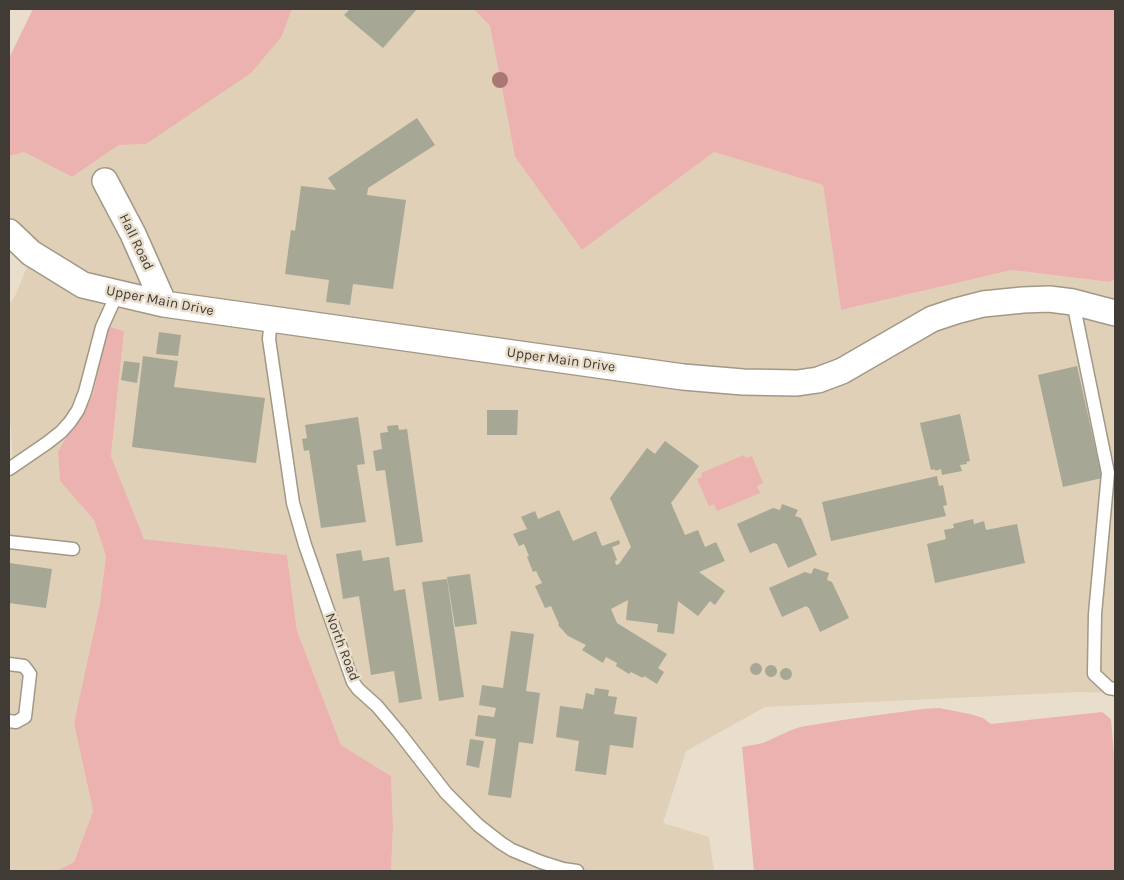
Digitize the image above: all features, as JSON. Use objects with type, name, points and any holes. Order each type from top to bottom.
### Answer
[{"type":"street","name":"Hall Road","points":[[105,181],[133,234],[164,304]]},
{"type":"street","name":"Upper Main Drive","points":[[9,232],[31,253],[83,285],[117,294],[164,304],[271,320],[683,378],[797,383],[818,380],[842,371],[932,320],[983,304],[1049,299],[1073,302],[1115,313]]},
{"type":"lane","points":[[9,469],[61,432],[78,410],[85,392],[102,327],[117,294]]},
{"type":"lane","points":[[1073,302],[1108,473],[1095,614],[1094,674],[1110,688],[1115,689]]},
{"type":"lane","name":"North Road","points":[[271,320],[269,339],[293,503],[305,545],[353,682],[398,730],[446,793],[500,844],[541,862],[577,871]]},
{"type":"lane","points":[[9,542],[72,549]]},
{"type":"lane","points":[[9,664],[24,666],[30,674],[24,717],[16,722],[9,721]]},
{"type":"shaded area","points":[[33,9],[292,9],[282,36],[251,73],[146,144],[119,145],[72,177],[24,152],[9,156],[9,58]]},
{"type":"shaded area","points":[[292,9],[474,9],[490,26],[515,157],[582,250],[714,152],[823,185],[841,310],[1012,270],[1110,282],[1115,279],[1115,693],[1078,692],[765,707],[686,751],[663,823],[709,837],[714,871],[391,871],[393,827],[391,776],[341,745],[297,631],[287,555],[144,539],[111,456],[124,331],[107,326],[93,395],[58,451],[60,481],[94,520],[106,556],[100,603],[74,723],[93,811],[74,862],[56,871],[9,871],[9,460],[12,458],[11,427],[9,422],[9,305],[15,296],[27,267],[9,249],[9,156],[24,152],[72,177],[119,145],[146,144],[282,36]]},
{"type":"shaded area","points":[[474,9],[1115,9],[1115,279],[1110,282],[1012,270],[841,310],[823,185],[714,152],[582,250],[515,157],[490,26]]},
{"type":"shaded area","points":[[107,326],[124,331],[111,456],[144,539],[287,555],[297,631],[341,745],[391,776],[393,827],[391,871],[56,871],[74,862],[93,811],[74,723],[100,603],[106,556],[94,520],[60,481],[58,451],[93,395]]},
{"type":"shaded area","points":[[744,455],[746,458],[752,456],[763,483],[757,486],[760,493],[717,511],[714,504],[709,506],[697,479],[702,477],[701,473]]},
{"type":"shaded area","points":[[939,708],[983,718],[991,724],[1102,712],[1111,719],[1115,767],[1115,871],[754,871],[742,747],[763,743],[800,727]]},
{"type":"building","points":[[350,9],[417,9],[383,48],[344,15]]},
{"type":"building","points":[[417,118],[435,145],[368,188],[367,195],[406,200],[393,289],[353,284],[350,305],[326,302],[329,280],[285,274],[291,230],[295,231],[301,186],[336,190],[328,178]]},
{"type":"building","points":[[159,332],[181,335],[178,356],[156,354]]},
{"type":"building","points":[[143,356],[178,361],[174,387],[265,398],[256,463],[132,447]]},
{"type":"building","points":[[124,361],[140,363],[137,383],[121,380]]},
{"type":"building","points":[[1077,366],[1102,478],[1063,487],[1038,375]]},
{"type":"building","points":[[487,410],[518,410],[517,435],[487,435]]},
{"type":"building","points":[[960,414],[970,461],[966,462],[967,464],[960,465],[962,471],[942,475],[941,469],[931,470],[920,423]]},
{"type":"building","points":[[358,417],[365,464],[357,465],[366,522],[321,528],[309,450],[304,451],[302,439],[307,438],[305,425]]},
{"type":"building","points":[[398,425],[399,430],[407,429],[423,542],[396,546],[385,470],[376,471],[373,451],[382,449],[380,433],[388,432],[387,426]]},
{"type":"building","points":[[665,441],[699,466],[671,503],[685,535],[698,530],[705,547],[716,542],[725,561],[699,572],[725,591],[715,605],[710,601],[698,616],[678,601],[674,634],[657,632],[658,624],[626,620],[628,600],[611,609],[617,623],[667,654],[658,668],[664,672],[657,684],[644,676],[643,678],[631,672],[629,674],[616,666],[617,663],[606,657],[603,663],[582,650],[586,645],[568,636],[558,625],[551,606],[545,608],[535,586],[542,583],[536,571],[533,572],[524,544],[519,546],[513,534],[527,529],[521,517],[535,511],[538,519],[559,510],[573,541],[596,531],[602,546],[619,540],[620,544],[612,547],[617,560],[615,561],[616,565],[619,564],[631,547],[610,498],[647,448],[655,454]]},
{"type":"building","points":[[937,476],[939,486],[943,485],[947,505],[943,506],[946,516],[831,541],[822,502]]},
{"type":"building","points":[[782,504],[798,510],[795,516],[801,518],[817,555],[788,568],[777,544],[774,543],[750,553],[737,524],[773,508],[780,510]]},
{"type":"building","points":[[973,519],[974,524],[984,521],[986,530],[1017,524],[1025,563],[935,583],[927,544],[946,539],[944,530],[954,528],[953,524]]},
{"type":"building","points":[[361,550],[363,561],[389,557],[394,591],[405,589],[422,699],[399,703],[394,671],[371,675],[359,596],[343,599],[336,554]]},
{"type":"building","points":[[9,563],[52,569],[46,608],[9,603]]},
{"type":"building","points":[[814,568],[829,573],[827,580],[832,582],[849,618],[820,632],[809,608],[806,606],[782,617],[769,588],[805,572],[811,574]]},
{"type":"building","points":[[470,574],[477,624],[455,627],[447,577]]},
{"type":"building","points":[[447,579],[464,697],[439,701],[422,582]]},
{"type":"building","points":[[511,631],[534,634],[526,691],[540,693],[533,744],[519,742],[511,798],[488,795],[496,739],[475,736],[478,715],[494,717],[496,708],[479,705],[482,685],[503,688]]},
{"type":"building","points":[[754,663],[758,663],[762,669],[758,675],[754,675],[750,671],[750,667]]},
{"type":"building","points":[[769,665],[773,665],[777,671],[773,677],[769,677],[765,673],[765,669]]},
{"type":"building","points":[[784,668],[788,668],[792,674],[788,680],[784,680],[780,676],[780,672]]},
{"type":"building","points":[[595,688],[609,690],[608,696],[617,697],[614,714],[637,717],[633,748],[610,745],[606,775],[575,771],[579,741],[556,737],[560,706],[583,709],[586,693],[594,695]]},
{"type":"building","points":[[470,739],[484,741],[479,768],[466,765]]}]
